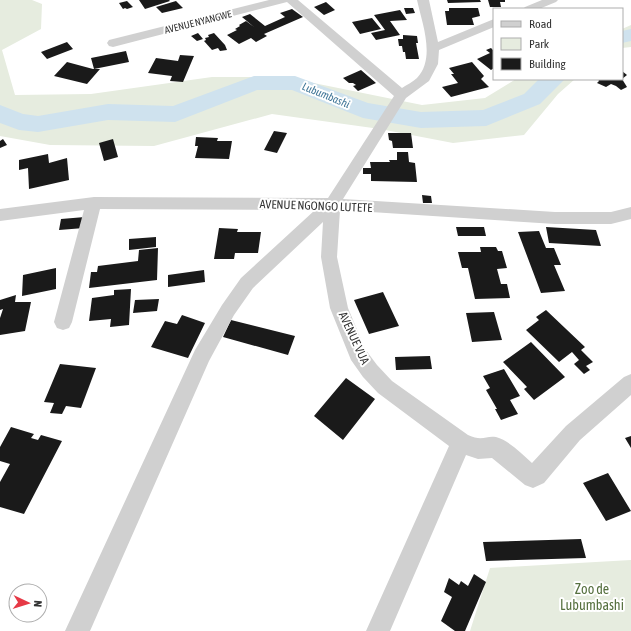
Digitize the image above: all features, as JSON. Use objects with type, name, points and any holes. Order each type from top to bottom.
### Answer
[{"type":"street","name":"AVENUE NYANGWE","points":[[113,43],[283,0]]},
{"type":"street","points":[[291,0],[400,97],[416,86],[426,76],[432,64],[433,48],[423,0]]},
{"type":"street","points":[[531,8],[548,1]]},
{"type":"street","points":[[433,48],[493,23]]},
{"type":"street","name":"AVENUE VUA","points":[[400,97],[332,204],[329,257],[339,308],[358,354],[370,371],[385,388],[461,442],[471,448],[477,449],[486,449],[492,446],[498,448],[533,477],[573,433],[631,383]]},
{"type":"street","points":[[63,322],[94,203]]},
{"type":"street","name":"AVENUE NGONGO LUTETE","points":[[0,215],[94,203],[332,204],[555,218],[611,218],[631,213]]},
{"type":"street","points":[[77,631],[202,356],[228,310],[247,283],[332,204]]},
{"type":"street","points":[[378,631],[461,442]]},
{"type":"green space","points":[[0,0],[32,0],[42,4],[41,29],[2,50],[15,95],[91,94],[212,77],[284,77],[422,105],[485,98],[514,80],[574,80],[558,94],[524,135],[453,143],[380,129],[272,114],[154,146],[50,145],[0,136]]},
{"type":"green space","points":[[631,25],[631,47],[623,48],[623,29]]},
{"type":"green space","name":"Zoo de Lubumbashi","points":[[631,560],[631,631],[470,631],[490,568]]},
{"type":"building","points":[[139,0],[169,0],[170,1],[145,9]]},
{"type":"building","points":[[447,0],[480,0],[481,2],[448,3]]},
{"type":"building","points":[[488,0],[505,0],[505,2],[500,2],[501,7],[490,7]]},
{"type":"building","points":[[127,1],[133,7],[123,9],[119,3]]},
{"type":"building","points":[[176,1],[183,8],[162,13],[156,7]]},
{"type":"building","points":[[326,2],[335,10],[324,15],[314,7]]},
{"type":"building","points":[[404,8],[413,8],[415,13],[406,14]]},
{"type":"building","points":[[449,8],[478,8],[480,16],[472,18],[474,25],[447,25],[445,11],[449,11]]},
{"type":"building","points":[[292,9],[303,17],[264,34],[267,36],[256,42],[251,38],[239,44],[227,35],[237,30],[235,29],[246,21],[254,27],[242,17],[250,14],[265,26],[285,17],[280,13]]},
{"type":"building","points":[[400,10],[407,20],[390,21],[400,35],[376,40],[371,33],[385,30],[374,15]]},
{"type":"building","points":[[372,18],[381,29],[360,34],[352,22]]},
{"type":"building","points":[[198,33],[203,39],[197,41],[191,36]]},
{"type":"building","points":[[214,33],[225,45],[227,50],[220,51],[218,48],[212,50],[204,41],[206,40],[205,38],[209,37],[208,35]]},
{"type":"building","points":[[403,35],[417,36],[418,43],[416,43],[419,59],[406,59],[402,46],[399,46],[398,39],[403,39]]},
{"type":"building","points":[[67,42],[73,49],[47,59],[41,52]]},
{"type":"building","points":[[491,48],[493,50],[493,69],[491,70],[477,59],[490,53],[486,50]]},
{"type":"building","points":[[126,51],[129,62],[94,69],[91,58]]},
{"type":"building","points":[[180,55],[194,56],[183,82],[170,81],[172,76],[148,73],[156,58],[178,61]]},
{"type":"building","points":[[67,62],[93,69],[100,69],[87,84],[54,76]]},
{"type":"building","points":[[472,62],[484,76],[481,79],[489,87],[451,97],[442,87],[458,83],[451,74],[454,74],[449,68]]},
{"type":"building","points":[[361,70],[376,83],[358,91],[353,86],[356,85],[349,83],[343,78]]},
{"type":"building","points":[[623,72],[627,75],[623,78]]},
{"type":"building","points":[[623,80],[627,87],[621,90],[611,84],[606,87],[597,83],[599,81]]},
{"type":"building","points":[[274,131],[287,133],[277,153],[264,150]]},
{"type":"building","points":[[388,133],[411,133],[413,148],[393,148],[392,141],[389,140]]},
{"type":"building","points":[[196,137],[218,138],[217,141],[232,141],[229,159],[195,158],[198,146],[195,146]]},
{"type":"building","points":[[3,139],[7,145],[0,148],[0,141]]},
{"type":"building","points":[[113,139],[118,157],[104,161],[99,143]]},
{"type":"building","points":[[397,152],[408,152],[409,162],[415,163],[417,182],[371,181],[371,174],[363,174],[363,168],[371,168],[370,162],[390,162],[389,160],[397,160]]},
{"type":"building","points":[[48,154],[49,163],[67,158],[69,180],[29,189],[28,168],[19,170],[19,160]]},
{"type":"building","points":[[422,195],[431,196],[432,203],[423,203]]},
{"type":"building","points":[[85,217],[84,228],[59,230],[61,219]]},
{"type":"building","points":[[456,227],[484,227],[486,236],[458,236]]},
{"type":"building","points":[[546,227],[596,230],[601,246],[549,243]]},
{"type":"building","points":[[219,228],[238,229],[237,232],[261,232],[258,253],[235,253],[234,259],[214,259]]},
{"type":"building","points":[[539,231],[546,248],[554,248],[561,265],[554,265],[565,291],[541,293],[518,232]]},
{"type":"building","points":[[156,237],[156,247],[129,250],[129,239]]},
{"type":"building","points":[[480,247],[496,247],[498,251],[502,251],[507,268],[497,269],[501,284],[507,284],[510,298],[475,299],[468,268],[462,268],[458,252],[481,252]]},
{"type":"building","points":[[158,248],[157,280],[89,288],[91,272],[97,272],[98,266],[138,261],[139,250]]},
{"type":"building","points":[[56,268],[56,289],[22,296],[23,275]]},
{"type":"building","points":[[204,270],[205,282],[168,287],[168,275]]},
{"type":"building","points":[[131,289],[129,325],[110,327],[111,319],[89,321],[92,298],[114,295],[114,290]]},
{"type":"building","points":[[383,292],[399,326],[369,334],[354,300]]},
{"type":"building","points":[[16,295],[15,302],[31,302],[25,331],[0,335],[0,318],[3,309],[0,310],[0,300]]},
{"type":"building","points":[[159,299],[157,311],[133,313],[135,300]]},
{"type":"building","points":[[546,310],[585,347],[581,350],[593,362],[586,366],[590,370],[584,374],[574,364],[579,360],[572,352],[559,362],[526,330],[539,320],[536,317]]},
{"type":"building","points":[[494,312],[502,340],[472,342],[466,313]]},
{"type":"building","points":[[182,315],[205,323],[188,358],[151,347],[165,321],[177,324]]},
{"type":"building","points":[[231,320],[295,336],[288,355],[223,337]]},
{"type":"building","points":[[531,342],[565,377],[534,400],[524,389],[527,387],[503,362]]},
{"type":"building","points":[[430,356],[432,369],[396,370],[395,357]]},
{"type":"building","points":[[60,364],[96,368],[81,408],[66,406],[62,414],[50,413],[54,403],[44,402]]},
{"type":"building","points":[[504,369],[520,396],[510,400],[518,414],[501,420],[495,409],[497,409],[486,390],[490,388],[483,376]]},
{"type":"building","points":[[346,378],[375,399],[343,440],[314,416]]},
{"type":"building","points":[[11,427],[34,434],[31,438],[38,440],[41,435],[62,441],[24,514],[0,507],[0,482],[10,464],[0,461],[0,447]]},
{"type":"building","points":[[631,436],[631,448],[625,438]]},
{"type":"building","points":[[608,473],[631,511],[606,521],[583,483]]},
{"type":"building","points":[[581,539],[586,558],[486,561],[483,542]]},
{"type":"building","points":[[474,574],[486,582],[465,631],[455,631],[441,621],[452,597],[444,592],[449,578],[459,585],[461,581],[468,586]]},
{"type":"waterway","name":"Lubumbashi","points":[[623,37],[631,35]]},
{"type":"waterway","name":"Lubumbashi","points":[[0,113],[19,122],[38,124],[108,112],[175,114],[254,83],[295,83],[363,110],[421,120],[486,118],[532,99],[552,80]]}]
